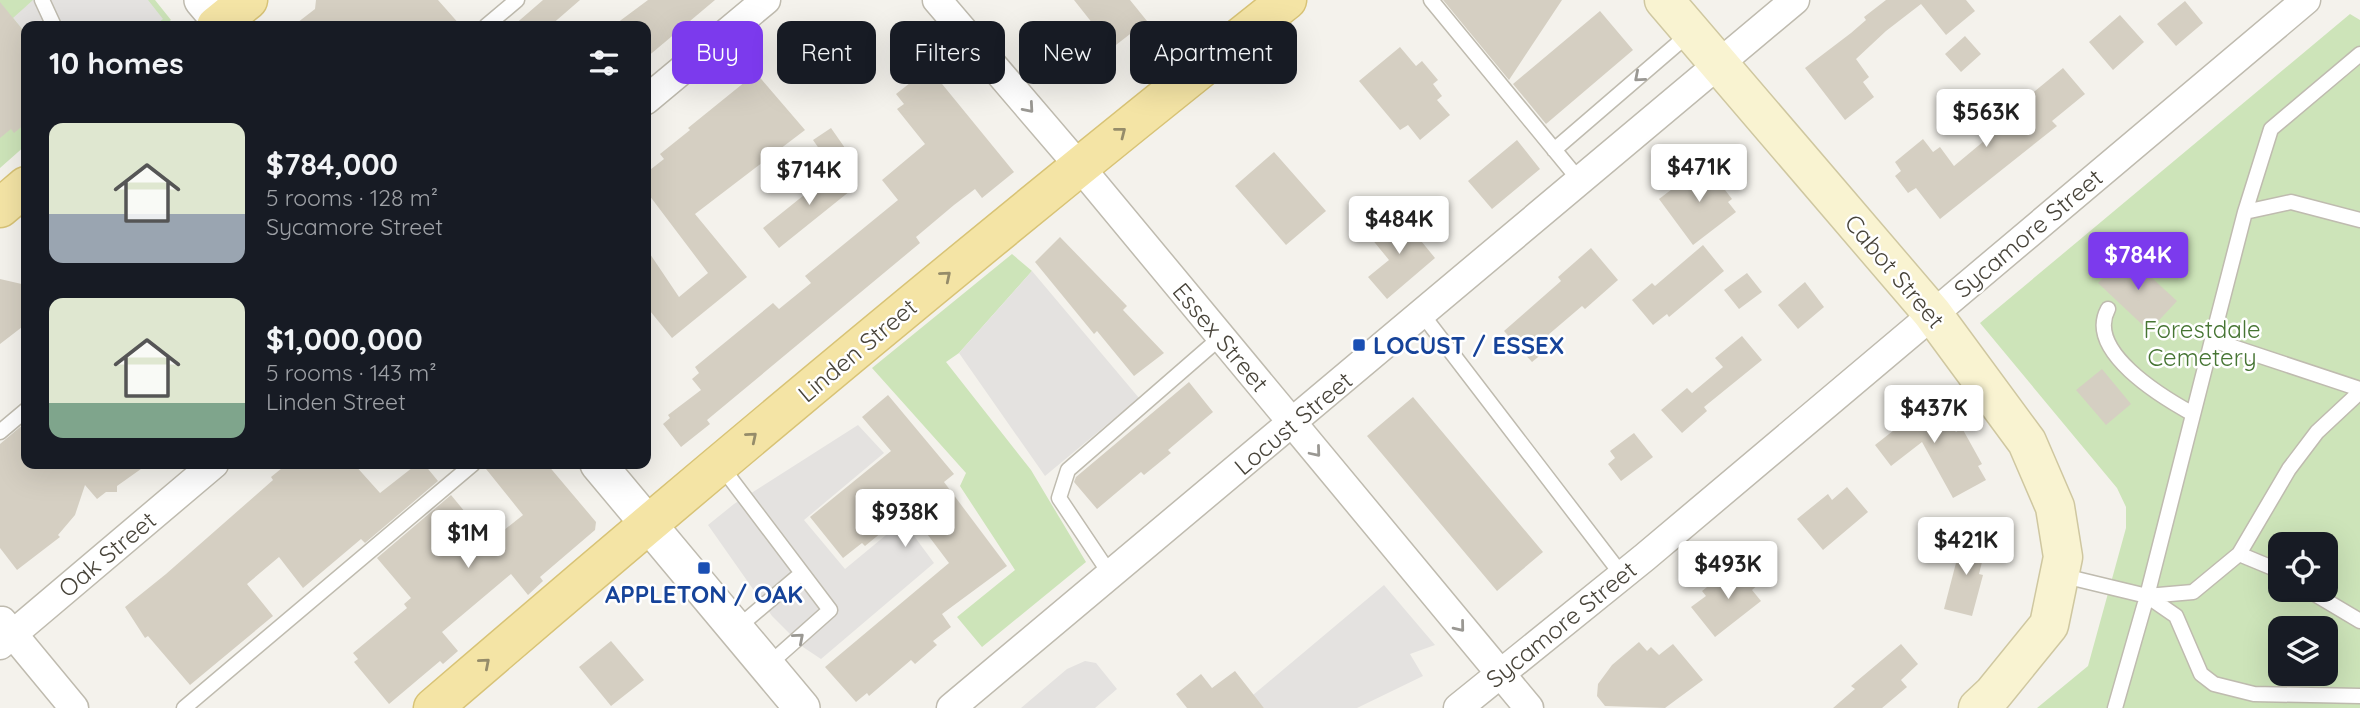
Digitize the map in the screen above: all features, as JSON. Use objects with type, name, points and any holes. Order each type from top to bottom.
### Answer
[{"type":"main road","name":"Linden Street","points":[[433,708],[648,523],[1079,165],[1287,0]]},
{"type":"main road","name":"Cabot Street","points":[[1664,0],[1932,313],[2027,442],[2055,507],[2063,557],[2049,625],[1993,694],[1978,708]]},
{"type":"main road","points":[[0,208],[21,190]]},
{"type":"street","points":[[651,96],[766,0]]},
{"type":"street","name":"Essex Street","points":[[937,0],[1079,165],[1529,708]]},
{"type":"street","name":"Locust Street","points":[[951,708],[1293,424],[1795,0]]},
{"type":"street","name":"Sycamore Street","points":[[1458,708],[1622,575],[2306,0]]},
{"type":"street","name":"Oak Street","points":[[4,633],[208,469]]},
{"type":"street","points":[[602,469],[802,708]]},
{"type":"street","points":[[4,633],[74,708]]},
{"type":"lane","points":[[42,0],[52,21]]},
{"type":"lane","points":[[492,21],[517,0]]},
{"type":"lane","points":[[1431,0],[1580,181]]},
{"type":"lane","points":[[1554,150],[1691,32]]},
{"type":"lane","points":[[2115,708],[2147,596],[2245,212],[2271,129],[2360,54]]},
{"type":"lane","points":[[2245,212],[2291,202],[2360,220]]},
{"type":"lane","points":[[2108,309],[2103,320],[2105,340],[2136,376],[2162,397],[2193,414]]},
{"type":"lane","points":[[1422,314],[1622,575]]},
{"type":"lane","points":[[1110,574],[1059,498],[1068,470],[1221,337]]},
{"type":"lane","points":[[2059,575],[2147,596],[2193,592],[2239,554],[2289,468],[2317,432],[2360,391],[2213,340]]},
{"type":"lane","points":[[0,432],[21,414]]},
{"type":"lane","points":[[719,464],[830,610],[767,666]]},
{"type":"lane","points":[[184,708],[467,469]]},
{"type":"lane","points":[[2239,554],[2268,566]]},
{"type":"lane","points":[[737,628],[802,573]]},
{"type":"lane","points":[[2147,596],[2176,616],[2201,674],[2214,684],[2254,694],[2360,696]]},
{"type":"lane","points":[[2328,602],[2360,621]]},
{"type":"green space","points":[[0,0],[155,0],[170,21],[21,21],[21,149],[0,168]]},
{"type":"green space","name":"Forestdale Cemetery","points":[[2350,14],[2360,20],[2360,708],[2037,708],[2088,666],[2126,528],[2126,507],[2117,488],[1980,323]]},
{"type":"green space","points":[[1012,254],[1032,271],[959,353],[946,362],[1031,470],[1086,562],[982,647],[957,617],[1015,570],[960,486],[966,473],[872,368]]},
{"type":"shaded area","points":[[33,0],[148,0],[163,19],[21,21],[21,28],[13,18]]},
{"type":"shaded area","points":[[1032,271],[1139,398],[1045,476],[959,353]]},
{"type":"shaded area","points":[[858,425],[884,453],[804,520],[845,569],[903,521],[934,563],[821,659],[803,647],[772,616],[708,525],[734,504]]},
{"type":"shaded area","points":[[1384,585],[1435,645],[1410,654],[1423,676],[1357,708],[1264,708],[1253,695]]},
{"type":"shaded area","points":[[1085,661],[1096,663],[1117,689],[1095,708],[1021,708],[1067,669]]},
{"type":"building","points":[[316,0],[438,0],[457,21],[299,21],[315,9]]},
{"type":"building","points":[[543,0],[580,0],[556,21],[519,21]]},
{"type":"building","points":[[648,0],[715,0],[690,21],[672,21],[672,36],[651,54],[651,21],[620,21]]},
{"type":"building","points":[[1074,0],[1130,0],[1147,21],[1130,21],[1130,34],[1116,45],[1116,21],[1091,21]]},
{"type":"building","points":[[1443,0],[1562,0],[1509,80]]},
{"type":"building","points":[[1886,0],[1966,0],[1975,11],[1946,35],[1921,4],[1886,31],[1856,59],[1869,77],[1863,82],[1874,97],[1845,120],[1805,68],[1851,33],[1866,20],[1864,17]]},
{"type":"building","points":[[2185,1],[2203,23],[2176,46],[2157,24]]},
{"type":"building","points":[[0,2],[21,28],[21,127],[14,133],[11,129],[0,138]]},
{"type":"building","points":[[1600,11],[1633,50],[1546,124],[1513,84]]},
{"type":"building","points":[[2120,15],[2144,42],[2113,70],[2089,42]]},
{"type":"building","points":[[1965,36],[1981,54],[1961,72],[1945,54]]},
{"type":"building","points":[[1400,47],[1416,66],[1422,61],[1438,80],[1433,84],[1442,96],[1437,100],[1450,115],[1420,140],[1408,125],[1400,130],[1359,81]]},
{"type":"building","points":[[2063,68],[2085,94],[2052,121],[2057,126],[1940,219],[1916,188],[1908,193],[1895,176],[1901,171],[1895,162],[1923,139],[1933,152],[1940,147],[1954,166],[2014,116],[2021,108],[2018,105]]},
{"type":"building","points":[[763,81],[805,130],[695,214],[747,277],[672,338],[651,312],[651,255],[679,297],[708,273],[651,198],[651,169],[664,159],[660,154],[690,130],[688,128],[742,84],[763,84]]},
{"type":"building","points":[[909,84],[942,84],[1014,172],[982,198],[975,189],[954,205],[916,237],[920,243],[707,420],[710,424],[681,447],[663,424],[670,418],[668,415],[701,390],[692,379],[699,373],[695,367],[773,303],[779,309],[811,283],[805,276],[898,200],[882,180],[925,144],[897,109],[904,104],[896,94]]},
{"type":"building","points":[[831,128],[845,148],[827,160],[813,140]]},
{"type":"building","points":[[1517,140],[1540,169],[1492,209],[1468,181]]},
{"type":"building","points":[[1274,152],[1326,211],[1286,245],[1235,186]]},
{"type":"building","points":[[1705,164],[1732,199],[1728,202],[1736,212],[1693,245],[1659,199]]},
{"type":"building","points":[[839,167],[855,187],[779,248],[763,228]]},
{"type":"building","points":[[1399,214],[1435,258],[1387,299],[1368,277],[1389,260],[1371,238]]},
{"type":"building","points":[[1060,237],[1127,306],[1123,310],[1164,353],[1134,376],[1097,331],[1094,334],[1035,262]]},
{"type":"building","points":[[1703,245],[1724,271],[1669,317],[1667,314],[1653,325],[1632,300],[1652,283],[1655,286]]},
{"type":"building","points":[[1591,248],[1618,280],[1585,309],[1582,306],[1541,341],[1548,349],[1532,362],[1504,331],[1561,281],[1558,277]]},
{"type":"building","points":[[2126,254],[2177,301],[2149,331],[2098,283]]},
{"type":"building","points":[[1747,273],[1762,292],[1739,309],[1724,290]]},
{"type":"building","points":[[0,279],[21,284],[21,328],[0,344]]},
{"type":"building","points":[[1805,282],[1824,307],[1798,329],[1778,305]]},
{"type":"building","points":[[1742,336],[1762,360],[1704,407],[1707,411],[1682,433],[1661,410],[1687,388],[1692,393],[1723,367],[1715,358]]},
{"type":"building","points":[[2102,369],[2131,404],[2106,425],[2076,390]]},
{"type":"building","points":[[1189,382],[1213,412],[1168,450],[1171,453],[1144,475],[1141,472],[1097,509],[1074,482],[1076,477]]},
{"type":"building","points":[[1925,392],[1956,432],[1962,428],[1982,464],[1978,466],[1986,480],[1953,498],[1922,442],[1891,466],[1875,445],[1898,427],[1891,418]]},
{"type":"building","points":[[888,395],[954,474],[944,482],[1007,566],[942,614],[951,627],[933,641],[937,645],[915,664],[911,660],[869,696],[867,693],[856,702],[825,667],[949,563],[909,510],[865,546],[862,543],[843,558],[810,517],[891,451],[862,417]]},
{"type":"building","points":[[1413,397],[1543,552],[1497,591],[1367,436]]},
{"type":"building","points":[[21,426],[21,469],[141,469],[117,486],[117,492],[106,492],[97,499],[85,485],[75,515],[58,535],[60,537],[17,570],[0,548],[0,444]]},
{"type":"building","points":[[1634,433],[1653,457],[1621,481],[1608,464],[1615,458],[1610,451]]},
{"type":"building","points":[[281,469],[358,469],[380,493],[411,469],[428,469],[438,481],[365,543],[361,539],[303,588],[279,557],[247,584],[273,616],[190,685],[148,636],[145,638],[125,607],[273,480],[271,477]]},
{"type":"building","points":[[486,469],[551,469],[596,522],[595,530],[540,577],[543,581],[528,595],[511,574],[442,632],[458,651],[443,664],[440,661],[389,704],[354,662],[358,659],[353,653],[407,608],[404,604],[411,598],[377,558],[451,495],[484,535],[488,532],[494,538],[523,515]]},
{"type":"building","points":[[1847,487],[1868,512],[1823,550],[1797,519],[1828,494],[1832,500]]},
{"type":"building","points":[[1963,536],[1987,542],[1979,574],[1983,575],[1972,616],[1944,609]]},
{"type":"building","points":[[1746,565],[1760,583],[1752,590],[1761,601],[1715,637],[1691,607],[1706,596],[1702,591],[1717,579],[1721,584]]},
{"type":"building","points":[[611,641],[644,680],[611,706],[579,667]]},
{"type":"building","points":[[1639,642],[1647,651],[1651,647],[1659,655],[1673,644],[1703,680],[1665,708],[1605,706],[1597,696],[1598,684],[1612,665]]},
{"type":"building","points":[[1901,644],[1918,664],[1901,680],[1907,687],[1882,708],[1833,708],[1855,689],[1851,686]]},
{"type":"building","points":[[1235,671],[1264,708],[1187,708],[1176,694],[1201,674],[1212,688]]},
{"type":"place","name":"LOCUST / ESSEX","points":[[1359,345]]},
{"type":"place","name":"APPLETON / OAK","points":[[704,568]]}]
